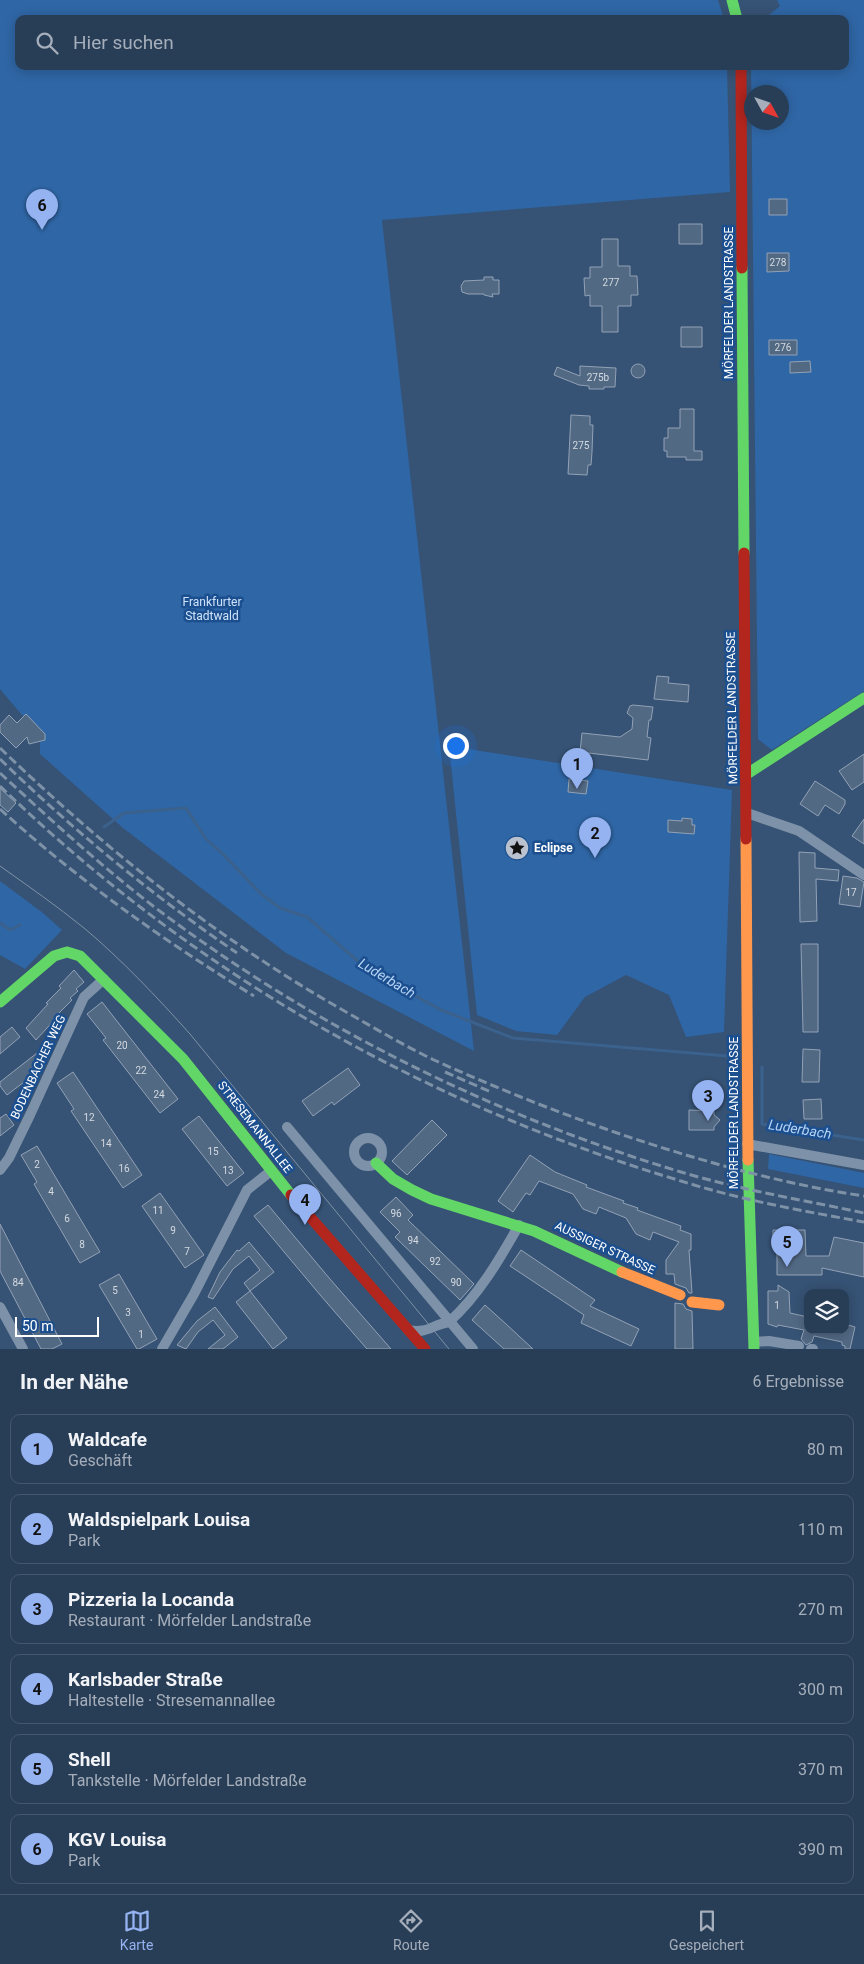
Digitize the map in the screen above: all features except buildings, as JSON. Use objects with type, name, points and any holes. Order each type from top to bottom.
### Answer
[{"type":"main road","points":[[732,0],[736,15]]},
{"type":"main road","name":"MÖRFELDER LANDSTRASSE","points":[[742,70],[747,774],[748,1098],[746,1144],[754,1345]]},
{"type":"main road","points":[[747,774],[864,698]]},
{"type":"main road","name":"STRESEMANNALLEE","points":[[0,1002],[54,956],[62,952],[70,952],[80,956],[183,1059],[270,1171],[407,1330],[426,1349]]},
{"type":"main road","name":"AUSSIGER STRASSE","points":[[376,1164],[390,1178],[410,1191],[461,1210],[519,1225],[630,1277],[680,1295]]},
{"type":"main road","points":[[692,1302],[719,1305]]},
{"type":"street","points":[[747,813],[799,831],[864,875]]},
{"type":"street","name":"BODENBACHER WEG","points":[[0,1170],[30,1115],[84,997],[104,979]]},
{"type":"street","name":"STRESEMANNALLEE","points":[[287,1127],[453,1319],[473,1349]]},
{"type":"street","points":[[746,1144],[864,1166]]},
{"type":"street","points":[[162,1349],[194,1294],[247,1190],[270,1171]]},
{"type":"street","points":[[407,1330],[428,1331],[439,1324],[453,1319],[495,1267],[519,1225]]},
{"type":"street","points":[[0,1307],[22,1349]]},
{"type":"street","name":"STRESEMANNALLEE","points":[[426,1349],[428,1331]]},
{"type":"street","points":[[754,1345],[769,1341],[799,1346]]},
{"type":"green space","name":"Frankfurter Stadtwald","points":[[0,0],[718,0],[723,15],[15,15],[15,70],[727,70],[730,192],[382,220],[474,1051],[286,953],[123,828],[40,754],[40,733],[0,689]]},
{"type":"green space","points":[[777,0],[864,0],[864,691],[772,750],[758,739],[752,130],[789,130],[789,85],[751,85],[751,70],[849,70],[849,15],[769,15],[780,6]]},
{"type":"green space","points":[[449,746],[732,790],[724,1032],[686,1037],[669,995],[626,975],[585,997],[557,1035],[516,1031],[477,1015]]},
{"type":"green space","points":[[0,881],[43,913],[62,930],[25,969],[0,955]]},
{"type":"green space","points":[[769,1154],[864,1173],[864,1188],[768,1169]]},
{"type":"waterway","name":"Luderbach","points":[[104,827],[124,813],[186,808],[206,839],[261,894],[280,908],[307,917],[367,969],[441,1010],[513,1038],[727,1056]]},
{"type":"waterway","name":"Luderbach","points":[[0,923],[10,930],[20,925]]},
{"type":"waterway","name":"Luderbach","points":[[762,1067],[762,1124],[864,1140]]},
{"type":"tram line","points":[[0,866],[84,928],[126,966],[165,1006],[449,1349]]},
{"type":"railway","points":[[0,748],[125,860],[214,927],[259,959],[307,989],[414,1050],[528,1100],[652,1145],[772,1178],[864,1196]]},
{"type":"railway","points":[[0,759],[56,812],[114,861],[205,931],[237,953]]},
{"type":"railway","points":[[0,773],[116,877],[217,952],[279,992],[342,1029],[407,1063],[474,1095],[541,1123],[681,1172],[726,1184],[864,1213]]},
{"type":"railway","points":[[0,786],[74,854],[152,916],[233,973],[316,1025],[403,1071],[493,1113],[586,1150],[704,1188],[795,1209],[864,1222]]},
{"type":"railway","points":[[0,809],[60,860],[122,908],[187,954],[254,996]]},
{"type":"railway","points":[[445,1072],[491,1092]]},
{"type":"traffic: fast","points":[[732,0],[736,15]]},
{"type":"traffic: fast","points":[[742,268],[744,553]]},
{"type":"traffic: fast","points":[[747,774],[864,698]]},
{"type":"traffic: fast","points":[[0,1002],[54,956],[67,952],[80,956],[183,1059],[291,1195]]},
{"type":"traffic: fast","points":[[748,1160],[754,1349]]},
{"type":"traffic: fast","points":[[376,1163],[393,1179],[431,1199],[534,1231],[622,1272]]},
{"type":"traffic: slow","points":[[746,839],[748,1160]]},
{"type":"traffic: slow","points":[[622,1272],[680,1295]]},
{"type":"traffic: slow","points":[[692,1302],[719,1305]]},
{"type":"traffic: jam","points":[[741,70],[742,268]]},
{"type":"traffic: jam","points":[[744,553],[746,839]]},
{"type":"traffic: jam","points":[[291,1195],[425,1349]]},
{"type":"place","name":"KGV Louisa","points":[[42,230]]},
{"type":"place","name":"Waldcafe","points":[[577,789]]},
{"type":"place","name":"Eclipse","points":[[517,848]]},
{"type":"place","name":"Waldspielpark Louisa","points":[[595,858]]},
{"type":"place","name":"Pizzeria la Locanda","points":[[708,1121]]},
{"type":"place","name":"Karlsbader Straße","points":[[305,1225]]},
{"type":"place","name":"Shell","points":[[787,1267]]}]
